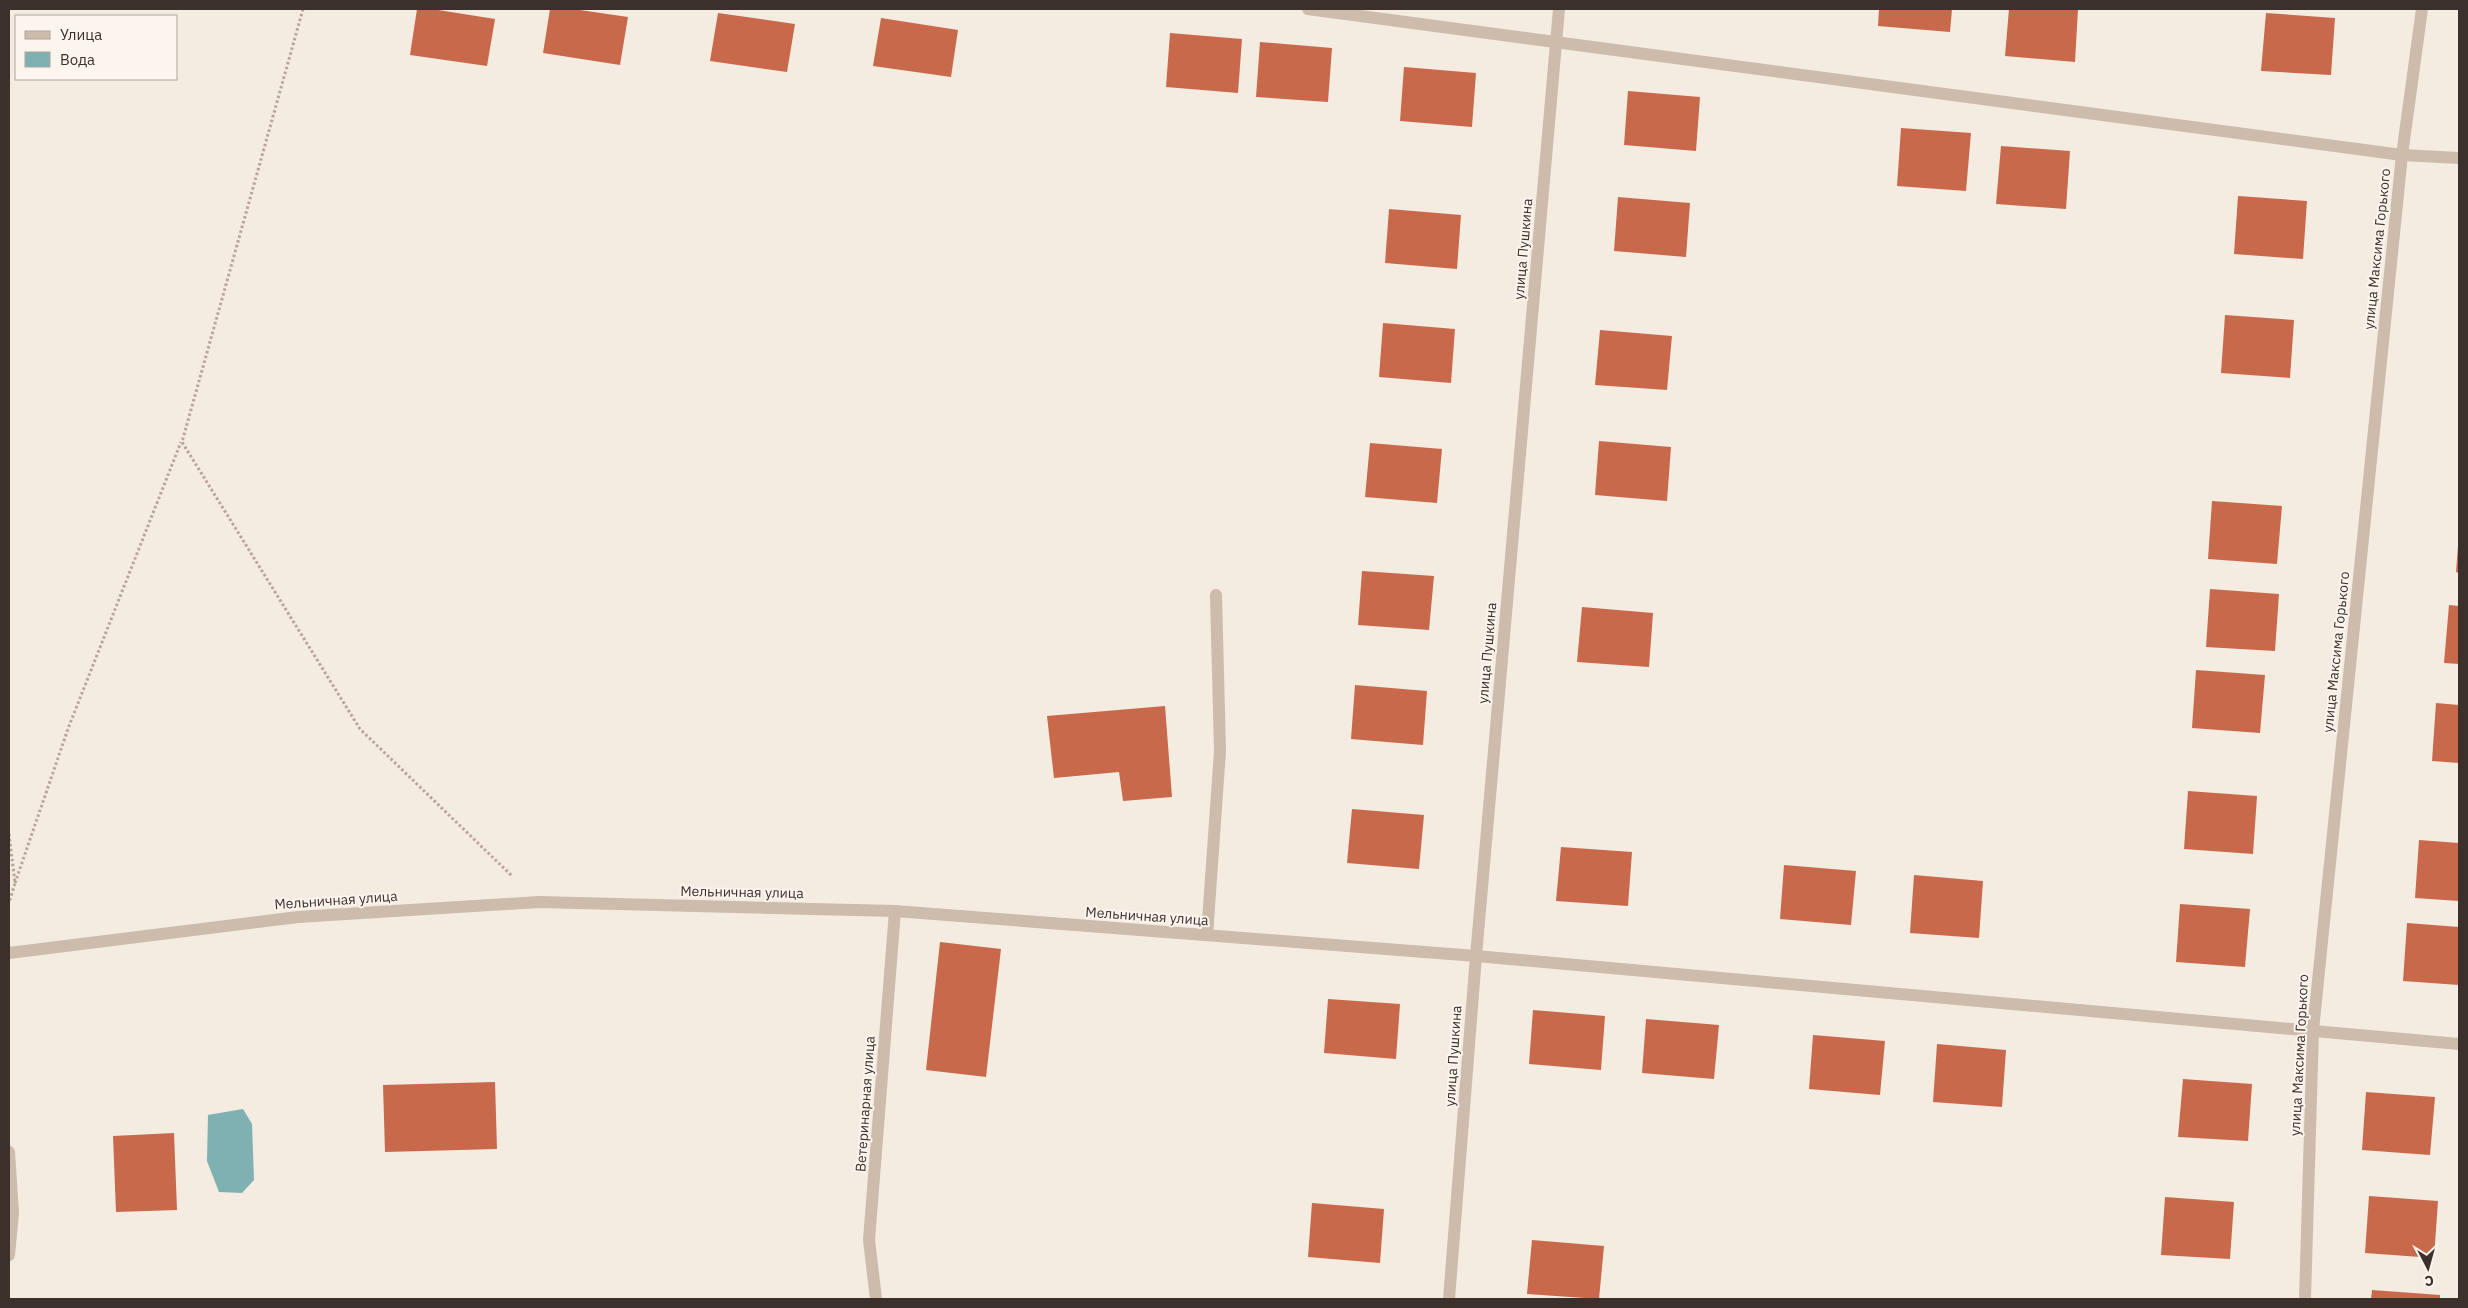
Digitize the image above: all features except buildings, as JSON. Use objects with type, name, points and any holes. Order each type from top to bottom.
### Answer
[{"type":"street","points":[[1308,9],[2402,155],[2459,158]]},
{"type":"street","name":"улица Пушкина","points":[[1450,1299],[1476,956],[1559,9]]},
{"type":"street","name":"улица Максима Горького","points":[[2305,1299],[2313,1030],[2402,155],[2422,9]]},
{"type":"street","points":[[1207,935],[1220,751],[1216,595]]},
{"type":"street","name":"Мельничная улица","points":[[9,953],[298,917],[539,902],[895,911],[1476,956],[2459,1044]]},
{"type":"street","name":"Ветеринарная улица","points":[[876,1299],[869,1240],[895,911]]},
{"type":"street","points":[[9,1152],[13,1213],[9,1255]]},
{"type":"path","points":[[9,903],[14,883],[70,726],[182,442],[303,9]]},
{"type":"path","points":[[182,442],[360,730],[539,902]]},
{"type":"path","points":[[9,834],[14,883]]},
{"type":"water","points":[[243,1109],[252,1124],[254,1180],[242,1193],[219,1192],[207,1161],[208,1115]]}]
